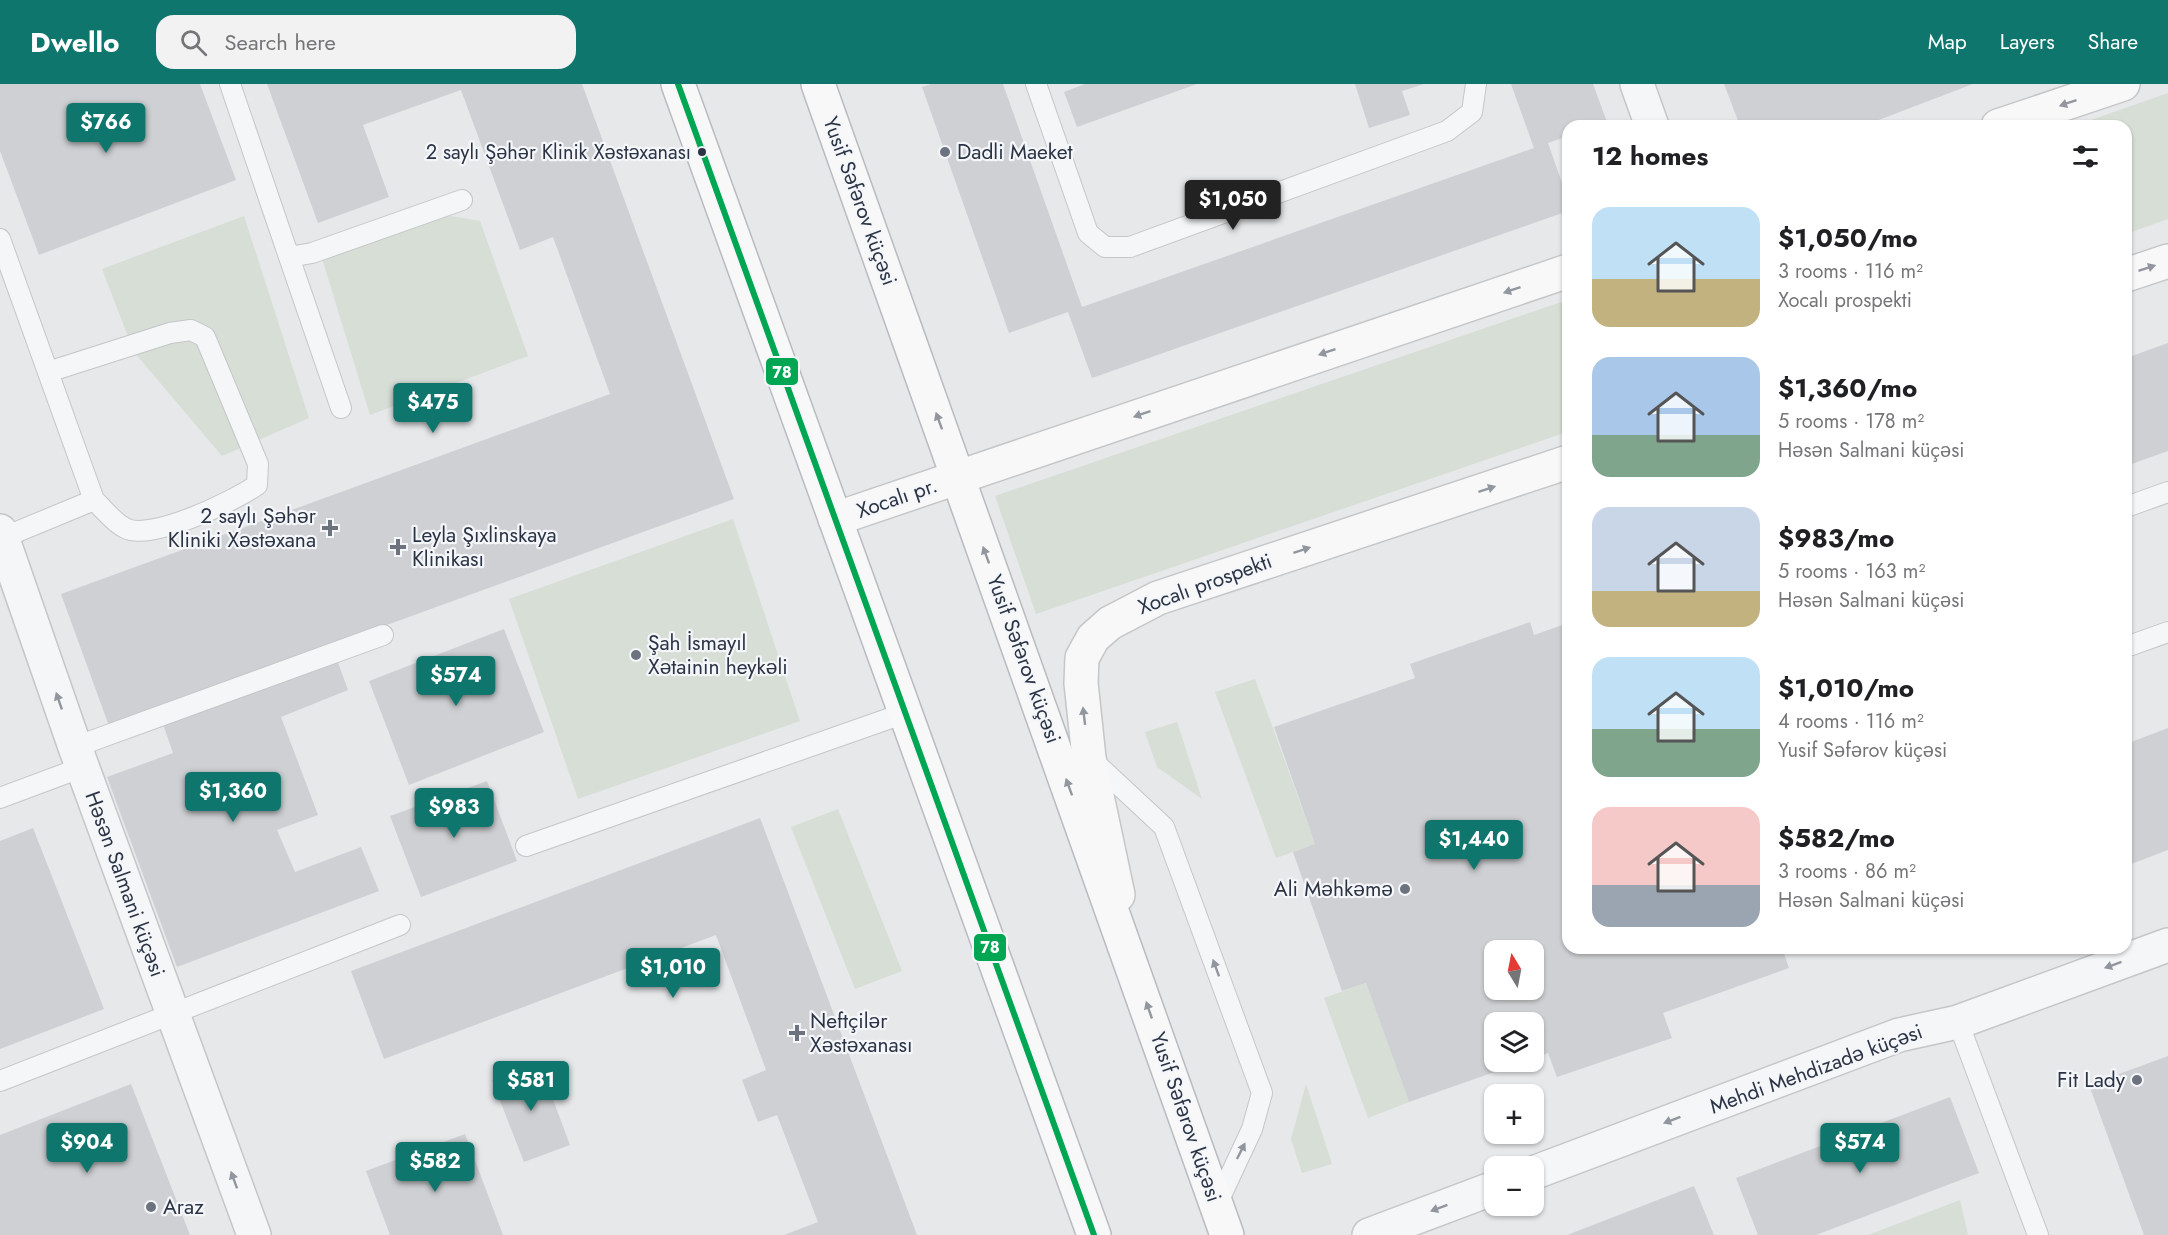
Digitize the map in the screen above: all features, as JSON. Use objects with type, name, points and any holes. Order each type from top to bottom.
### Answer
[{"type":"main road","points":[[678,84],[1094,1235]]},
{"type":"main road","name":"Yusif Səfərov küçəsi","points":[[819,84],[1227,1235]]},
{"type":"main road","points":[[2016,120],[2123,84]]},
{"type":"main road","points":[[2132,273],[2168,261]]},
{"type":"main road","points":[[958,477],[1562,273]]},
{"type":"main road","name":"Xocalı prospekti","points":[[1131,959],[1089,758],[1081,683],[1082,658],[1093,638],[1131,610],[1158,598],[1562,464]]},
{"type":"main road","name":"Xocalı pr.","points":[[835,519],[958,477]]},
{"type":"street","points":[[1637,84],[1650,120]]},
{"type":"street","name":"Həsən Salmani küçəsi","points":[[1,534],[79,757],[254,1235]]},
{"type":"street","name":"Mehdi Mehdizadə küçəsi","points":[[1544,1169],[1899,1035],[1958,1022],[2168,945]]},
{"type":"street","points":[[1369,1235],[1484,1192]]},
{"type":"lane","points":[[230,84],[341,408]]},
{"type":"lane","points":[[1036,84],[1089,233],[1105,247],[1130,247],[1447,131],[1472,112],[1476,84]]},
{"type":"lane","points":[[289,257],[312,253],[462,200]]},
{"type":"lane","points":[[0,239],[94,500],[125,529],[150,531],[181,522],[240,497],[257,485],[258,464],[205,337],[191,330],[170,333],[48,372]]},
{"type":"lane","points":[[2132,505],[2168,492]]},
{"type":"lane","points":[[1,534],[94,500]]},
{"type":"lane","points":[[2132,645],[2168,632]]},
{"type":"lane","points":[[0,798],[79,757],[383,635]]},
{"type":"lane","points":[[526,846],[905,713]]},
{"type":"lane","points":[[1089,758],[1164,827],[1262,1093],[1252,1129],[1217,1204]]},
{"type":"lane","points":[[0,1081],[400,925]]},
{"type":"lane","points":[[1958,1022],[2038,1235]]},
{"type":"shaded area","points":[[2168,93],[2168,219],[2132,232],[2132,120],[2091,120]]},
{"type":"shaded area","points":[[415,210],[480,221],[528,356],[370,415],[317,242]]},
{"type":"shaded area","points":[[244,216],[309,418],[222,456],[134,352],[102,269]]},
{"type":"shaded area","points":[[1562,302],[1562,434],[1036,614],[995,496]]},
{"type":"shaded area","points":[[733,519],[800,721],[578,799],[509,599]]},
{"type":"shaded area","points":[[1255,679],[1315,844],[1276,858],[1215,692]]},
{"type":"shaded area","points":[[1177,722],[1202,799],[1157,767],[1145,732]]},
{"type":"shaded area","points":[[838,809],[902,971],[855,989],[791,827]]},
{"type":"shaded area","points":[[1366,983],[1409,1102],[1368,1118],[1324,998]]},
{"type":"shaded area","points":[[1306,1084],[1332,1164],[1302,1173],[1291,1139]]},
{"type":"shaded area","points":[[1960,1200],[1968,1235],[1868,1235]]},
{"type":"building","points":[[0,84],[200,84],[236,180],[39,255],[0,151]]},
{"type":"building","name":"Leyla Şıxlinskaya Klinikası","points":[[267,84],[582,84],[734,499],[109,726],[61,594],[610,394],[553,237],[520,250],[461,90],[363,125],[389,197],[318,223]]},
{"type":"building","points":[[931,84],[1003,84],[1082,307],[1534,148],[1511,84],[1593,84],[1606,120],[1562,120],[1562,138],[1548,143],[1562,183],[1562,213],[1092,378],[1068,312],[1009,333],[922,87]]},
{"type":"building","points":[[1085,84],[1197,84],[1077,127],[1064,92]]},
{"type":"building","points":[[1355,84],[1424,84],[1402,91],[1410,115],[1369,128]]},
{"type":"building","points":[[1724,84],[1973,84],[1879,120],[1738,120]]},
{"type":"building","points":[[2168,343],[2168,451],[2132,464],[2132,356]]},
{"type":"building","points":[[1530,622],[1534,635],[1562,625],[1562,954],[1784,954],[1789,968],[1663,1013],[1672,1038],[1557,1077],[1548,1053],[1544,1055],[1544,1012],[1484,1012],[1484,1072],[1494,1072],[1409,1102],[1366,983],[1342,991],[1293,852],[1315,844],[1274,727],[1415,678],[1410,664]]},
{"type":"building","points":[[504,629],[544,732],[409,785],[369,681]]},
{"type":"building","points":[[337,660],[348,690],[281,717],[318,815],[277,830],[295,872],[361,847],[379,891],[177,967],[107,777],[173,753],[163,724]]},
{"type":"building","points":[[2168,728],[2168,850],[2132,864],[2132,742]]},
{"type":"building","points":[[487,781],[517,861],[421,897],[390,816]]},
{"type":"building","name":"Neftçilər Xəstəxanası","points":[[760,818],[917,1235],[784,1235],[818,1222],[777,1115],[758,1122],[742,1080],[766,1070],[716,935],[384,1059],[351,971]]},
{"type":"building","points":[[33,828],[104,1009],[0,1049],[0,841]]},
{"type":"building","points":[[2168,1056],[2168,1235],[2144,1235],[2089,1085]]},
{"type":"building","points":[[539,1062],[570,1145],[524,1162],[492,1080]]},
{"type":"building","points":[[131,1084],[190,1235],[0,1235],[0,1135]]},
{"type":"building","points":[[1950,1097],[1979,1173],[1816,1235],[1758,1235],[1736,1178]]},
{"type":"building","points":[[465,1134],[503,1235],[390,1235],[366,1171]]},
{"type":"building","points":[[1694,1186],[1714,1235],[1567,1235]]},
{"type":"transit line","name":"78","points":[[678,84],[1094,1235]]},
{"type":"place","name":"2 saylı Şəhər Klinik Xəstəxanası","points":[[702,152]]},
{"type":"place","name":"Dadli Maeket","points":[[945,152]]},
{"type":"place","name":"2 saylı Şəhər Kliniki Xəstəxana","points":[[330,528]]},
{"type":"place","name":"Leyla Şıxlinskaya Klinikası","points":[[398,547]]},
{"type":"place","name":"Şah İsmayıl Xətainin heykəli","points":[[636,655]]},
{"type":"place","name":"Ali Məhkəmə","points":[[1405,889]]},
{"type":"place","name":"Neftçilər Xəstəxanası","points":[[797,1033]]},
{"type":"place","name":"Fit Lady","points":[[2137,1080]]},
{"type":"place","name":"Araz","points":[[151,1207]]}]
